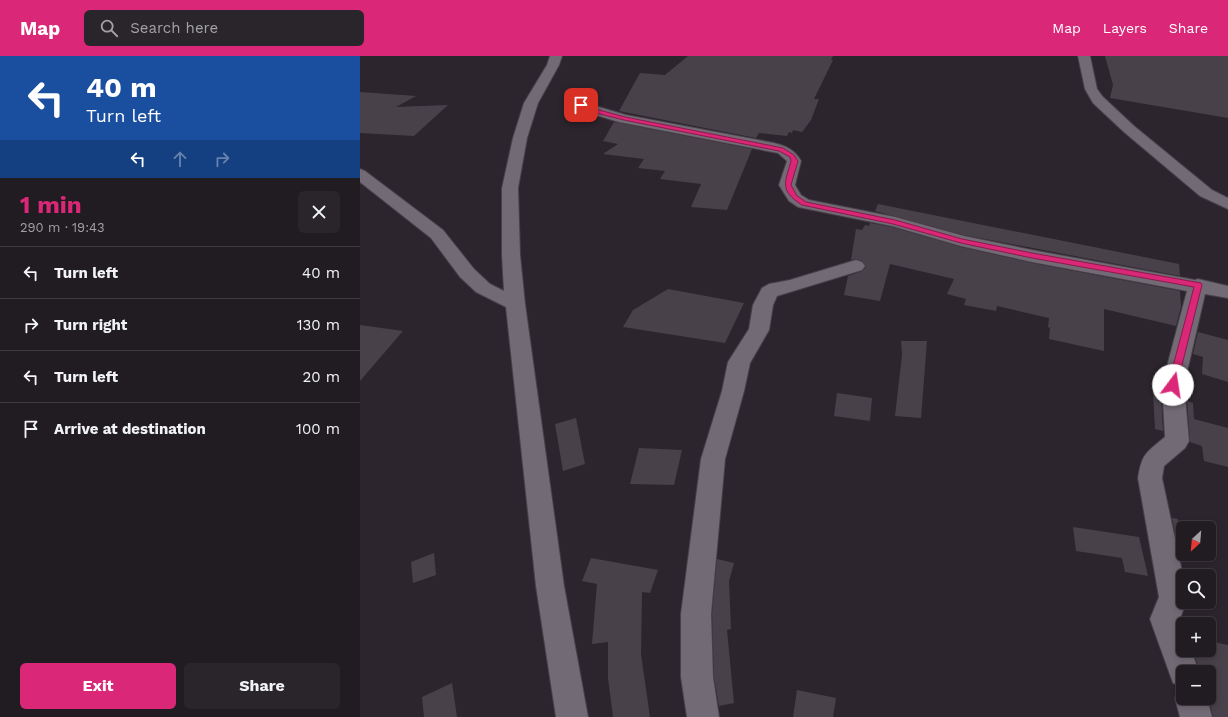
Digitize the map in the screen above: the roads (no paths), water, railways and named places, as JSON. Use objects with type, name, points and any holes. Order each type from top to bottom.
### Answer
[{"type":"street","points":[[556,56],[532,103],[520,138],[510,188],[511,255],[515,304],[550,586],[572,717]]},
{"type":"street","points":[[1084,56],[1091,89],[1098,100],[1129,129],[1206,192],[1228,204]]},
{"type":"street","points":[[580,101],[584,107],[624,119],[774,147],[786,152],[792,156],[794,161],[788,185],[795,198],[804,204],[895,222],[961,241],[1032,256],[1198,285],[1228,292]]},
{"type":"street","points":[[360,174],[437,234],[467,273],[483,288],[515,304]]},
{"type":"street","points":[[703,717],[697,677],[696,614],[713,458],[733,391],[739,362],[759,330],[763,305],[769,292],[776,288],[791,286],[856,266]]},
{"type":"street","points":[[1181,665],[1165,619],[1173,597],[1150,478],[1153,461],[1177,441],[1173,385],[1198,285]]},
{"type":"street","points":[[1193,705],[1196,717]]}]
